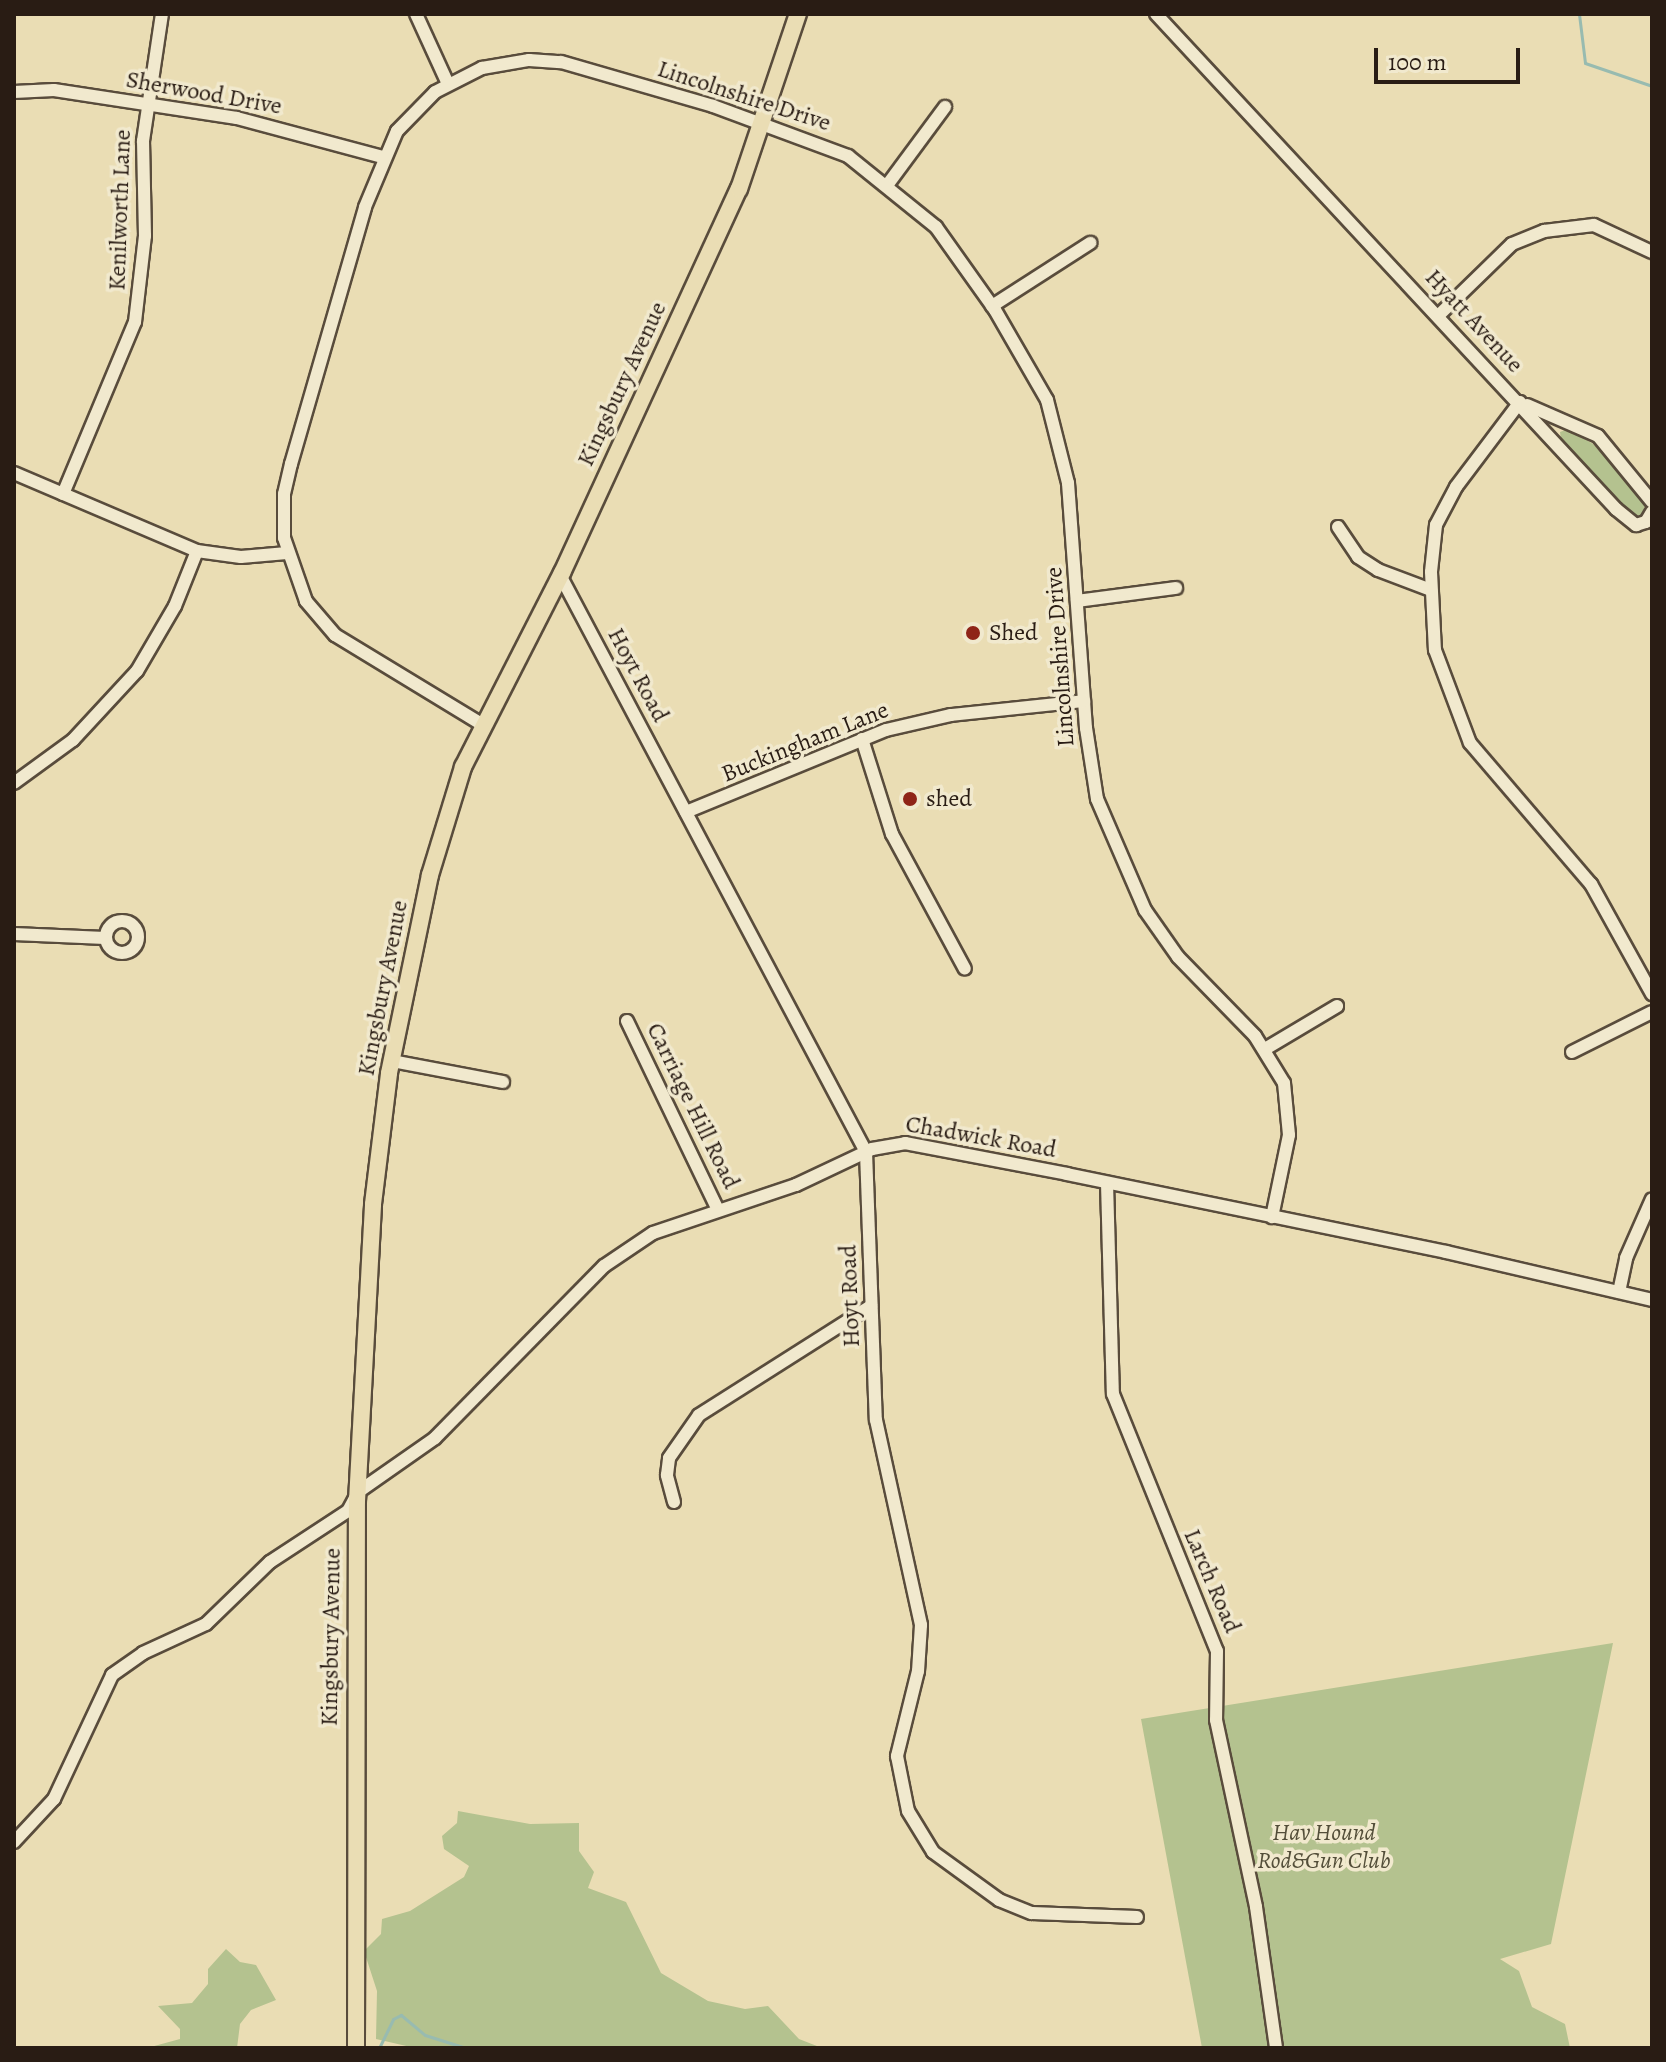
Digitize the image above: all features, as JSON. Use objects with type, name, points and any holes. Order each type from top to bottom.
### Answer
[{"type":"main road","name":"Kingsbury Avenue","points":[[356,2048],[358,1492],[373,1204],[392,1061],[442,823],[483,725],[560,575],[765,123],[798,14]]},
{"type":"street","name":"Kenilworth Lane","points":[[63,494],[135,322],[144,251],[148,104],[162,14]]},
{"type":"street","points":[[416,14],[448,84]]},
{"type":"street","name":"Hyatt Avenue","points":[[1156,14],[1520,402],[1456,487],[1436,525],[1431,590],[1435,650],[1470,743],[1591,884],[1652,994]]},
{"type":"street","name":"Lincolnshire Drive","points":[[483,725],[335,635],[306,601],[287,553],[283,515],[291,464],[383,157],[416,110],[448,84],[502,63],[561,62],[817,140],[888,184],[936,227],[992,306],[1034,375],[1063,448],[1084,701],[1097,799],[1131,885],[1178,957],[1265,1049],[1284,1083],[1290,1119],[1272,1217]]},
{"type":"street","name":"Sherwood Drive","points":[[14,92],[54,90],[257,122],[383,157]]},
{"type":"street","points":[[888,184],[945,107]]},
{"type":"street","points":[[1439,315],[1512,244],[1544,231],[1594,225],[1652,252]]},
{"type":"street","points":[[992,306],[1090,243]]},
{"type":"street","points":[[1520,402],[1587,427],[1652,502]]},
{"type":"street","points":[[1520,402],[1626,519],[1646,522],[1652,512]]},
{"type":"street","points":[[14,473],[197,551],[241,557],[287,553]]},
{"type":"street","points":[[1338,527],[1358,557],[1378,570],[1431,590]]},
{"type":"street","points":[[14,783],[73,740],[137,671],[175,606],[197,551]]},
{"type":"street","name":"Hoyt Road","points":[[560,575],[866,1152],[880,1451],[921,1625],[918,1671],[897,1756],[908,1811],[933,1852],[999,1900],[1032,1913],[1137,1917]]},
{"type":"street","points":[[1077,601],[1176,588]]},
{"type":"street","name":"Buckingham Lane","points":[[686,812],[862,739],[951,715],[1084,701]]},
{"type":"street","points":[[862,739],[892,834],[965,969]]},
{"type":"street","points":[[14,934],[105,938]]},
{"type":"street","points":[[1265,1049],[1337,1006]]},
{"type":"street","points":[[1572,1052],[1652,1012]]},
{"type":"street","name":"Carriage Hill Road","points":[[627,1021],[718,1210]]},
{"type":"street","points":[[392,1061],[503,1082]]},
{"type":"street","name":"Chadwick Road","points":[[14,1842],[48,1809],[112,1675],[143,1653],[206,1624],[270,1562],[348,1511],[358,1492],[435,1438],[604,1266],[653,1233],[796,1185],[866,1152],[905,1143],[1272,1217],[1652,1300]]},
{"type":"street","name":"Larch Road","points":[[1107,1183],[1113,1394],[1217,1651],[1216,1720],[1256,1907],[1276,2048]]},
{"type":"street","points":[[1619,1292],[1626,1258],[1652,1199]]},
{"type":"street","points":[[674,1502],[667,1475],[669,1458],[699,1415],[871,1306]]},
{"type":"green space","points":[[1568,429],[1593,444],[1646,501],[1642,516],[1626,513],[1561,439],[1560,432]]},
{"type":"green space","name":"Hav Hound Rod&Gun Club","points":[[1613,1643],[1551,1944],[1500,1959],[1519,1971],[1532,2007],[1565,2024],[1570,2048],[1202,2048],[1141,1719]]},
{"type":"green space","points":[[458,1811],[530,1824],[579,1823],[579,1851],[594,1872],[588,1888],[626,1902],[661,1973],[708,2001],[745,2009],[768,2006],[799,2039],[822,2048],[415,2048],[376,2039],[377,1991],[364,1951],[381,1934],[382,1919],[410,1911],[464,1877],[469,1866],[444,1849],[442,1836],[457,1823]]},
{"type":"green space","points":[[226,1949],[240,1962],[256,1965],[276,2000],[251,2010],[240,2024],[237,2048],[147,2048],[180,2039],[180,2029],[158,2006],[192,2003],[208,1984],[208,1969]]},
{"type":"waterway","points":[[1579,14],[1585,63],[1652,86]]},
{"type":"waterway","points":[[379,2048],[393,2019],[401,2015],[425,2035],[466,2048]]},
{"type":"place","name":"Shed","points":[[973,633]]},
{"type":"place","name":"shed","points":[[910,799]]}]
